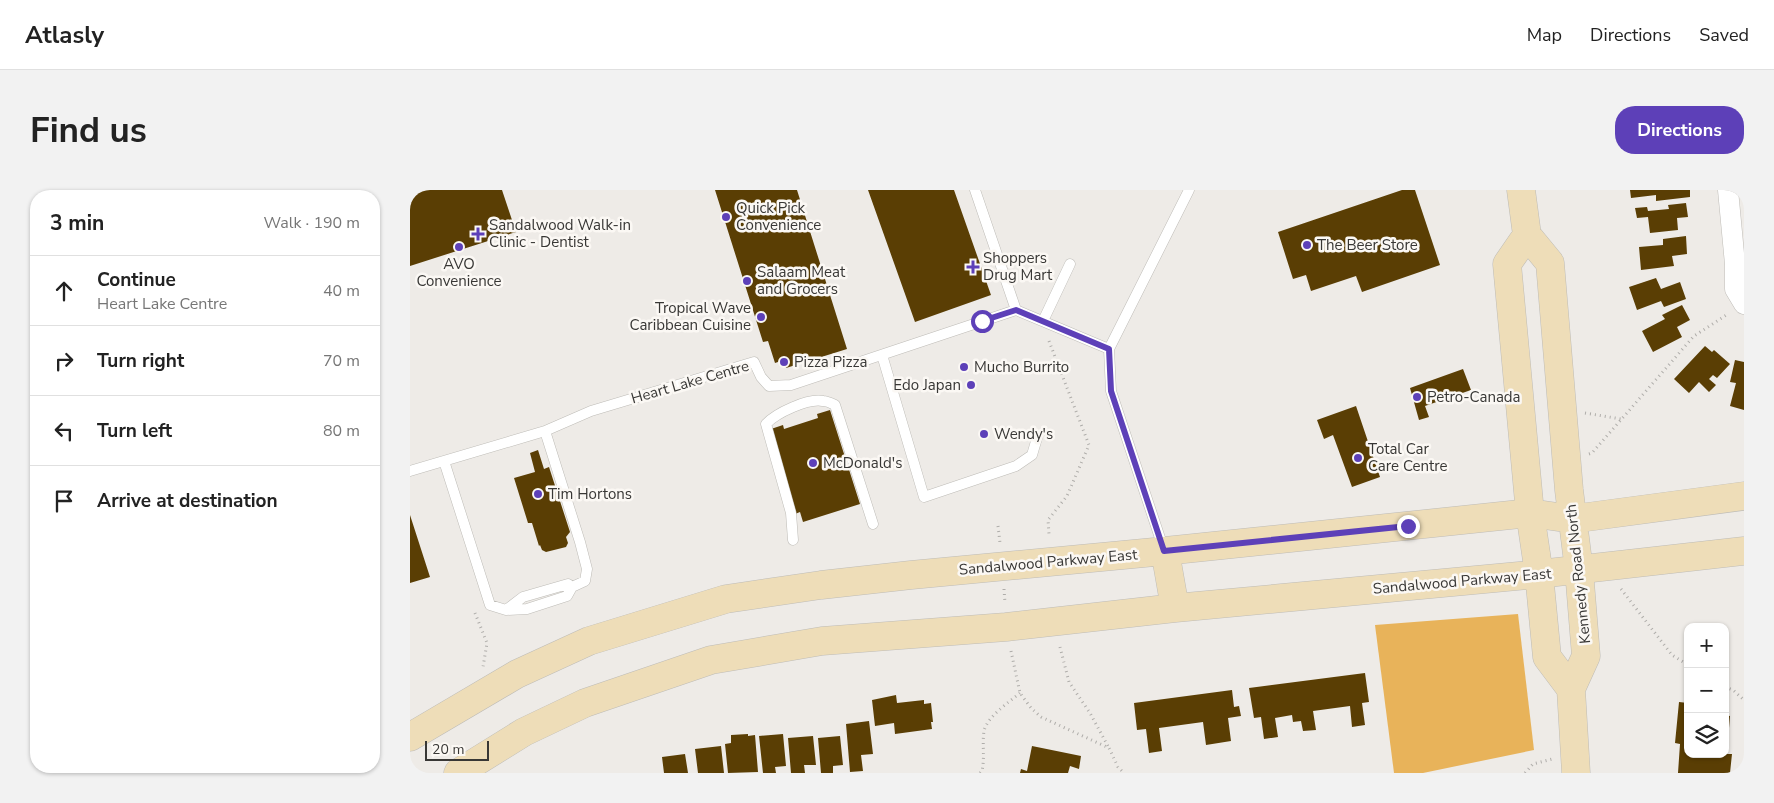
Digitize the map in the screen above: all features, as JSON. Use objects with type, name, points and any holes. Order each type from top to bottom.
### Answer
[{"type":"main road","points":[[1521,190],[1527,236],[1507,264],[1530,513],[1539,574],[1547,657],[1570,689],[1575,763]]},
{"type":"main road","name":"Kennedy Road North","points":[[1527,236],[1550,263],[1572,519],[1591,568],[1586,656],[1570,689]]},
{"type":"main road","name":"Sandalwood Parkway East","points":[[410,738],[516,674],[589,641],[726,599],[821,585],[1530,513],[1572,519],[1744,496]]},
{"type":"main road","points":[[1164,551],[1175,608]]},
{"type":"main road","name":"Sandalwood Parkway East","points":[[458,773],[524,732],[585,703],[711,660],[822,641],[1006,627],[1175,608],[1539,574],[1744,551]]},
{"type":"street","points":[[1728,190],[1735,264],[1735,289],[1744,304]]},
{"type":"lane","points":[[975,190],[1016,310],[1109,349]]},
{"type":"lane","points":[[1164,551],[1111,391],[1109,349],[1189,190]]},
{"type":"lane","points":[[1043,321],[1070,264]]},
{"type":"lane","name":"Heart Lake Centre","points":[[410,471],[545,431],[591,411],[754,362],[761,377],[769,386],[791,385],[1016,310]]},
{"type":"lane","points":[[882,354],[924,497],[1016,466],[1032,455],[1037,438]]},
{"type":"lane","points":[[793,540],[791,513],[766,424],[773,417],[807,403],[822,400],[835,405],[873,524]]},
{"type":"lane","points":[[444,461],[490,605],[506,610],[523,597],[568,584],[572,587],[585,581],[587,569],[545,431]]},
{"type":"path","points":[[1589,454],[1592,453],[1694,336],[1744,304]]},
{"type":"path","points":[[1043,321],[1089,445],[1067,496],[1048,520],[1049,534]]},
{"type":"path","points":[[1585,413],[1622,419]]},
{"type":"path","points":[[998,526],[1006,627],[1020,693],[1031,708],[1041,717],[1109,748]]},
{"type":"path","points":[[1591,568],[1647,624],[1672,655],[1684,662]]},
{"type":"path","points":[[473,607],[486,643],[479,697]]},
{"type":"path","points":[[1060,647],[1069,682],[1090,713],[1118,767],[1124,773]]},
{"type":"path","points":[[1729,688],[1744,700]]},
{"type":"path","points":[[980,773],[984,761],[984,729],[995,714],[1020,693]]},
{"type":"path","points":[[1525,773],[1533,764],[1575,763]]},
{"type":"shaded area","points":[[1518,614],[1534,750],[1423,773],[1394,773],[1375,625]]},
{"type":"building","points":[[410,190],[502,190],[516,232],[410,266]]},
{"type":"building","points":[[715,190],[797,190],[847,349],[786,368],[784,360],[775,363],[768,341],[763,342]]},
{"type":"building","points":[[868,190],[954,190],[991,295],[915,322]]},
{"type":"building","points":[[1402,190],[1415,190],[1440,265],[1362,292],[1356,276],[1311,291],[1306,275],[1293,279],[1278,232]]},
{"type":"building","points":[[1630,190],[1690,190],[1690,197],[1656,201],[1656,195],[1631,198]]},
{"type":"building","points":[[1686,203],[1688,217],[1677,218],[1678,230],[1650,233],[1648,217],[1637,218],[1635,208],[1647,207],[1648,211],[1669,209],[1668,205]]},
{"type":"building","points":[[1686,236],[1687,254],[1672,256],[1674,266],[1641,270],[1639,247],[1663,245],[1663,239]]},
{"type":"building","points":[[1656,278],[1661,289],[1680,282],[1686,299],[1664,307],[1661,301],[1637,310],[1629,287]]},
{"type":"building","points":[[1682,305],[1690,320],[1677,327],[1682,337],[1653,352],[1642,331],[1665,319],[1662,315]]},
{"type":"building","points":[[1705,346],[1712,352],[1714,350],[1730,364],[1717,378],[1713,375],[1709,379],[1716,385],[1709,392],[1699,382],[1689,393],[1674,379]]},
{"type":"building","points":[[1735,360],[1744,362],[1744,410],[1730,406],[1736,383],[1730,382]]},
{"type":"building","points":[[1463,369],[1471,390],[1425,406],[1429,417],[1419,420],[1410,388]]},
{"type":"building","name":"Total Car Care Centre","points":[[1356,406],[1380,477],[1352,487],[1333,435],[1324,439],[1317,420]]},
{"type":"building","name":"McDonald's","points":[[830,410],[860,504],[803,522],[800,512],[795,514],[771,429],[783,425],[784,429],[818,418],[817,414]]},
{"type":"building","name":"Tim Hortons","points":[[538,450],[544,469],[549,467],[570,532],[566,537],[568,543],[566,547],[546,552],[539,546],[532,523],[528,523],[514,478],[535,472],[530,453]]},
{"type":"building","points":[[410,515],[430,577],[410,583]]},
{"type":"building","points":[[1365,673],[1369,702],[1362,703],[1365,725],[1352,727],[1350,706],[1313,711],[1316,730],[1303,731],[1301,721],[1293,722],[1292,715],[1275,718],[1278,737],[1264,739],[1261,717],[1254,718],[1249,688]]},
{"type":"building","points":[[1232,690],[1234,707],[1239,706],[1241,716],[1228,718],[1231,741],[1206,745],[1203,722],[1159,728],[1162,751],[1149,753],[1146,729],[1137,730],[1134,703]]},
{"type":"building","points":[[896,695],[897,703],[924,700],[924,704],[931,703],[932,729],[895,734],[894,723],[875,726],[872,700]]},
{"type":"building","points":[[1679,702],[1684,703],[1684,758],[1729,758],[1729,754],[1732,754],[1730,773],[1678,773],[1680,744],[1675,743]]},
{"type":"building","points":[[869,721],[873,754],[861,755],[863,771],[850,772],[846,724]]},
{"type":"building","points":[[748,734],[748,736],[755,735],[758,772],[728,773],[725,744],[731,743],[731,735]]},
{"type":"building","points":[[783,734],[786,766],[775,767],[776,773],[763,773],[759,736]]},
{"type":"building","points":[[813,736],[816,765],[804,765],[805,773],[791,773],[788,738]]},
{"type":"building","points":[[840,736],[843,765],[833,766],[833,773],[821,773],[818,738]]},
{"type":"building","points":[[721,746],[724,773],[698,773],[695,749]]},
{"type":"building","points":[[1032,746],[1081,756],[1079,769],[1070,766],[1068,773],[1020,773],[1021,769],[1027,771]]},
{"type":"building","points":[[685,754],[688,773],[664,773],[662,757]]},
{"type":"place","name":"Quick Pick Convenience","points":[[726,217]]},
{"type":"place","name":"Sandalwood Walk-in Clinic - Dentist","points":[[478,234]]},
{"type":"place","name":"The Beer Store","points":[[1307,245]]},
{"type":"place","name":"AVO Convenience","points":[[459,247]]},
{"type":"place","name":"Shoppers Drug Mart","points":[[973,267]]},
{"type":"place","name":"Salaam Meat and Grocers","points":[[747,281]]},
{"type":"place","name":"Tropical Wave Caribbean Cuisine","points":[[761,317]]},
{"type":"place","name":"Pizza Pizza","points":[[784,362]]},
{"type":"place","name":"Mucho Burrito","points":[[964,367]]},
{"type":"place","name":"Edo Japan","points":[[971,385]]},
{"type":"place","name":"Petro-Canada","points":[[1417,397]]},
{"type":"place","name":"Wendy's","points":[[984,434]]},
{"type":"place","name":"Total Car Care Centre","points":[[1358,458]]},
{"type":"place","name":"McDonald's","points":[[813,463]]},
{"type":"place","name":"Tim Hortons","points":[[538,494]]},
{"type":"route","points":[[982,321],[1016,310],[1109,349],[1111,391],[1164,551],[1408,526]]}]
